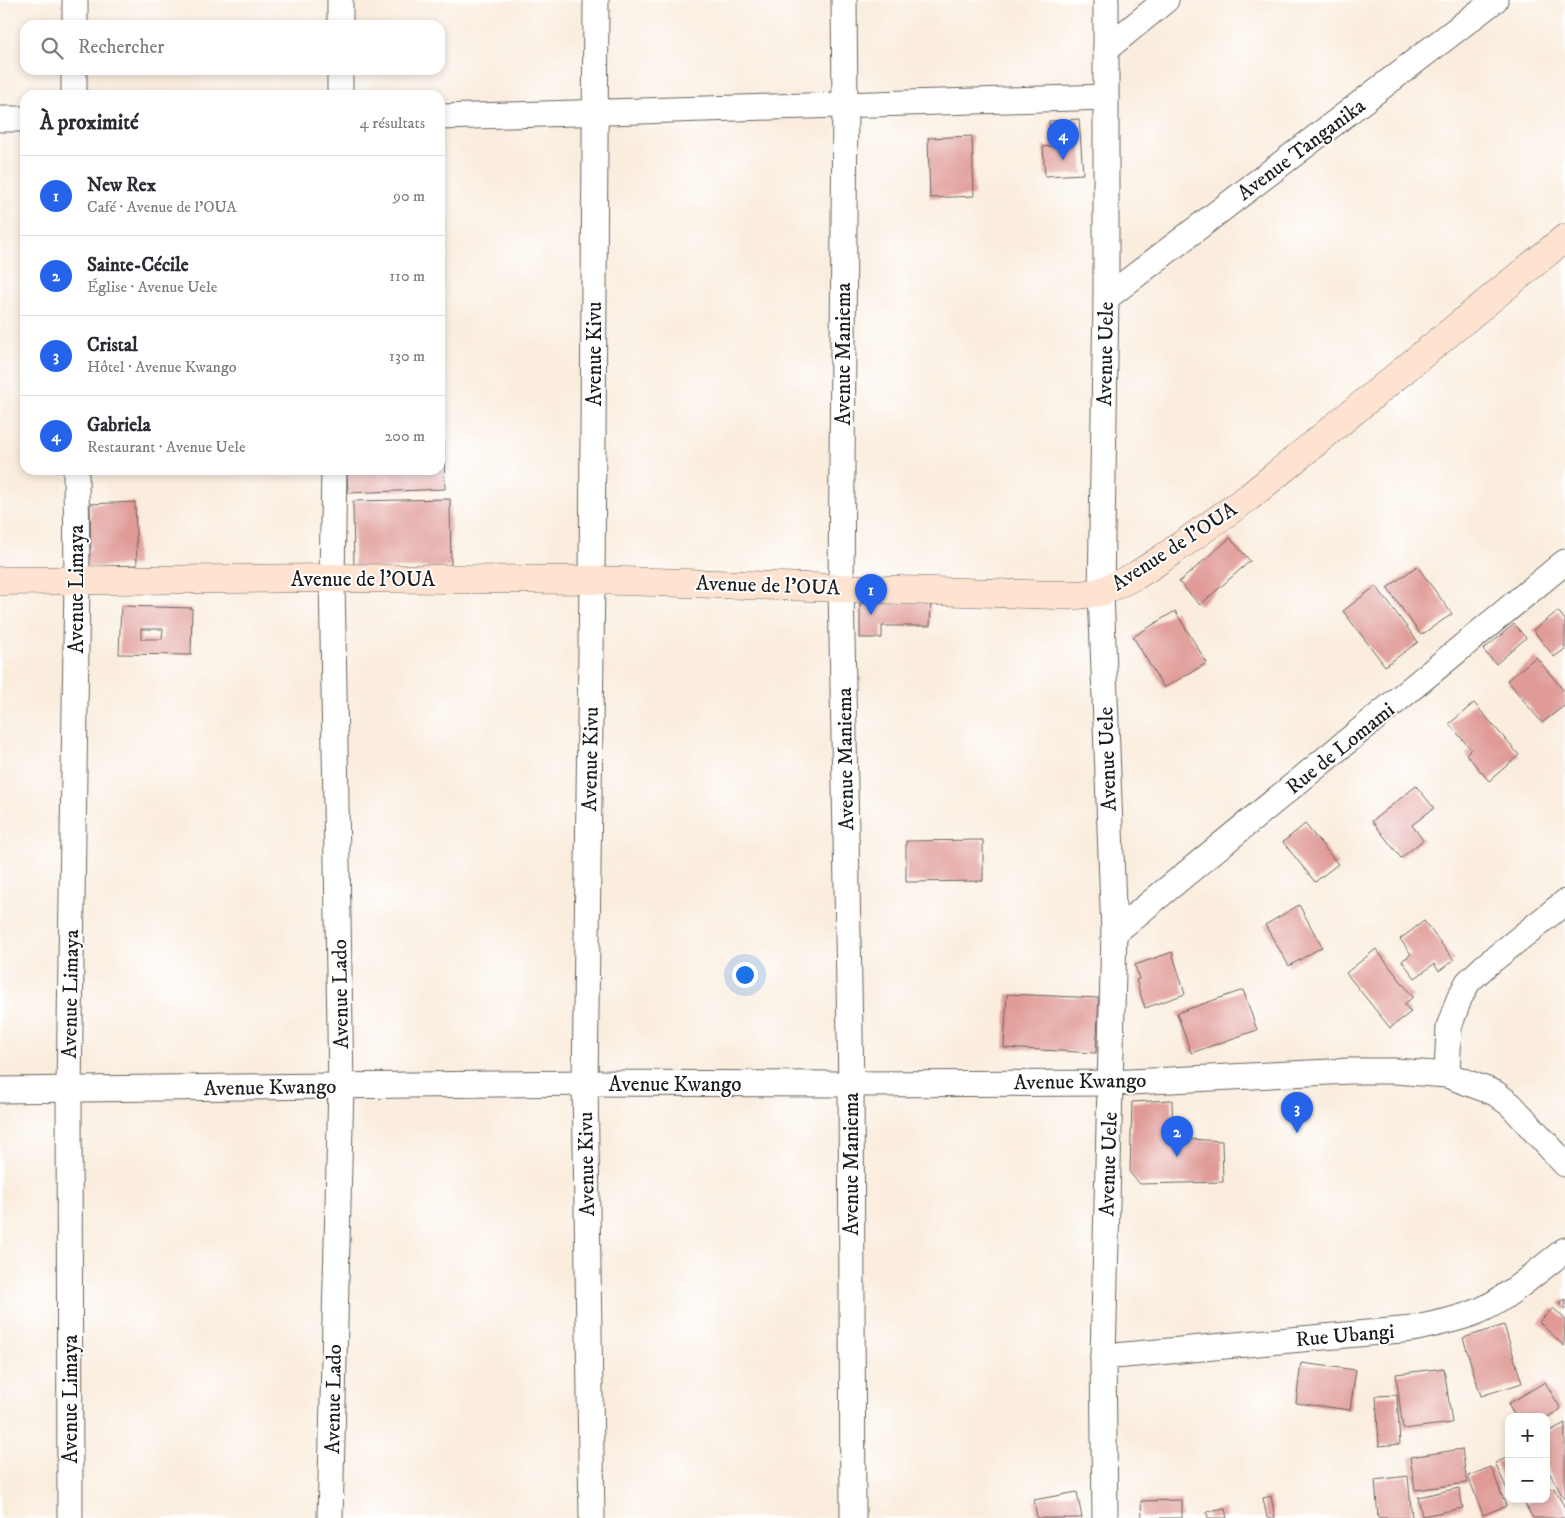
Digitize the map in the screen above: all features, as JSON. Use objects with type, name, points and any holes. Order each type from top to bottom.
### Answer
[{"type":"street","points":[[75,0],[75,20]]},
{"type":"street","points":[[340,0],[340,20]]},
{"type":"street","name":"Avenue Kivu","points":[[592,1518],[585,1083],[592,580],[596,0]]},
{"type":"street","name":"Avenue Maniema","points":[[844,0],[845,105],[841,588],[851,1084],[853,1518]]},
{"type":"street","name":"Avenue Uele","points":[[1105,1518],[1103,1357],[1114,933],[1100,592],[1106,298],[1106,0]]},
{"type":"street","points":[[1106,49],[1166,0]]},
{"type":"street","name":"Avenue Tanganika","points":[[1106,298],[1495,0]]},
{"type":"street","points":[[74,75],[74,90]]},
{"type":"street","points":[[340,75],[340,90]]},
{"type":"street","points":[[445,117],[1106,98]]},
{"type":"street","points":[[0,119],[20,119]]},
{"type":"street","name":"Avenue de l’OUA","points":[[0,582],[332,578],[592,580],[1056,595],[1079,595],[1100,592],[1137,575],[1249,497],[1565,238]]},
{"type":"street","name":"Avenue Limaya","points":[[70,1518],[69,1089],[77,582],[76,475]]},
{"type":"street","name":"Avenue Lado","points":[[330,1518],[341,1086],[332,578],[334,475]]},
{"type":"street","name":"Rue de Lomami","points":[[1114,933],[1565,562]]},
{"type":"street","points":[[1447,1075],[1449,1028],[1459,999],[1468,982],[1565,902]]},
{"type":"street","name":"Avenue Kwango","points":[[0,1090],[585,1083],[1111,1083],[1350,1071],[1395,1071],[1447,1075],[1494,1093],[1511,1105],[1565,1164]]},
{"type":"street","name":"Rue Ubangi","points":[[1103,1357],[1412,1329],[1452,1320],[1481,1310],[1507,1294],[1565,1250]]},
{"type":"building","points":[[1079,119],[1083,174],[1045,176],[1043,147],[1051,146],[1049,121]]},
{"type":"building","points":[[972,136],[974,196],[930,198],[928,138]]},
{"type":"building","points":[[347,475],[445,475],[445,489],[348,493]]},
{"type":"building","points":[[450,499],[451,567],[354,569],[353,501]]},
{"type":"building","points":[[135,502],[137,565],[86,567],[76,550],[91,549],[90,504]]},
{"type":"building","points":[[1230,538],[1250,561],[1200,605],[1179,582]]},
{"type":"building","points":[[1417,566],[1452,614],[1421,635],[1387,588]]},
{"type":"building","points":[[1376,586],[1418,642],[1385,666],[1343,611]]},
{"type":"building","points":[[931,602],[930,626],[882,626],[882,638],[860,638],[860,603]]},
{"type":"building","points":[[121,606],[192,608],[191,655],[119,654]],"holes":[[[141,629],[163,629],[162,639],[141,639]]]},
{"type":"building","points":[[1175,611],[1207,663],[1164,688],[1133,637]]},
{"type":"building","points":[[1558,611],[1565,620],[1565,649],[1554,657],[1533,630]]},
{"type":"building","points":[[1514,624],[1526,638],[1496,664],[1483,650]]},
{"type":"building","points":[[1536,657],[1565,692],[1565,705],[1542,723],[1507,680]]},
{"type":"building","points":[[1474,703],[1519,755],[1489,781],[1466,754],[1471,749],[1449,724]]},
{"type":"building","points":[[1416,786],[1434,808],[1412,825],[1423,840],[1401,858],[1372,821]]},
{"type":"building","points":[[1305,824],[1338,864],[1315,882],[1283,842]]},
{"type":"building","points":[[983,840],[983,881],[906,882],[906,841]]},
{"type":"building","points":[[1299,905],[1322,947],[1289,966],[1265,925]]},
{"type":"building","points":[[1424,921],[1454,960],[1439,971],[1434,964],[1415,978],[1402,961],[1411,954],[1400,939]]},
{"type":"building","points":[[1376,949],[1413,997],[1404,1004],[1411,1012],[1390,1028],[1346,973]]},
{"type":"building","points":[[1172,952],[1185,994],[1145,1008],[1136,980],[1139,979],[1135,965]]},
{"type":"building","points":[[1243,990],[1257,1030],[1191,1053],[1177,1013]]},
{"type":"building","points":[[1007,994],[1099,998],[1096,1053],[1004,1048]]},
{"type":"building","points":[[1172,1100],[1173,1138],[1222,1141],[1223,1182],[1140,1184],[1130,1173],[1132,1102]]},
{"type":"building","points":[[1565,1299],[1565,1310],[1559,1303]]},
{"type":"building","points":[[1553,1308],[1565,1319],[1564,1346],[1539,1322]]},
{"type":"building","points":[[1504,1325],[1522,1383],[1481,1396],[1463,1338]]},
{"type":"building","points":[[1301,1363],[1356,1370],[1350,1410],[1296,1403]]},
{"type":"building","points":[[1444,1368],[1452,1423],[1403,1429],[1396,1374]]},
{"type":"building","points":[[1545,1382],[1561,1409],[1550,1416],[1550,1413],[1513,1413],[1508,1404]]},
{"type":"building","points":[[1397,1395],[1400,1444],[1379,1446],[1376,1396]]},
{"type":"building","points":[[1565,1423],[1565,1500],[1550,1474],[1550,1431]]},
{"type":"building","points":[[1462,1449],[1467,1483],[1415,1490],[1410,1457]]},
{"type":"building","points":[[1505,1459],[1505,1485],[1495,1463]]},
{"type":"building","points":[[1491,1467],[1506,1506],[1483,1515],[1468,1476]]},
{"type":"building","points":[[1408,1476],[1412,1518],[1378,1518],[1375,1480]]},
{"type":"building","points":[[1459,1488],[1463,1508],[1422,1516],[1418,1497]]},
{"type":"building","points":[[1554,1488],[1565,1508],[1565,1518],[1533,1518],[1525,1504],[1550,1503],[1550,1490]]},
{"type":"building","points":[[1077,1492],[1082,1518],[1037,1518],[1034,1500]]},
{"type":"building","points":[[1271,1496],[1275,1518],[1267,1518],[1263,1498]]},
{"type":"building","points":[[1182,1500],[1182,1518],[1142,1518],[1141,1501]]},
{"type":"building","points":[[1225,1509],[1227,1518],[1208,1518],[1207,1512]]},
{"type":"place","name":"Gabriela","points":[[1063,160]]},
{"type":"place","name":"New Rex","points":[[871,615]]},
{"type":"place","name":"Cristal","points":[[1297,1133]]},
{"type":"place","name":"Sainte-Cécile","points":[[1177,1157]]}]
